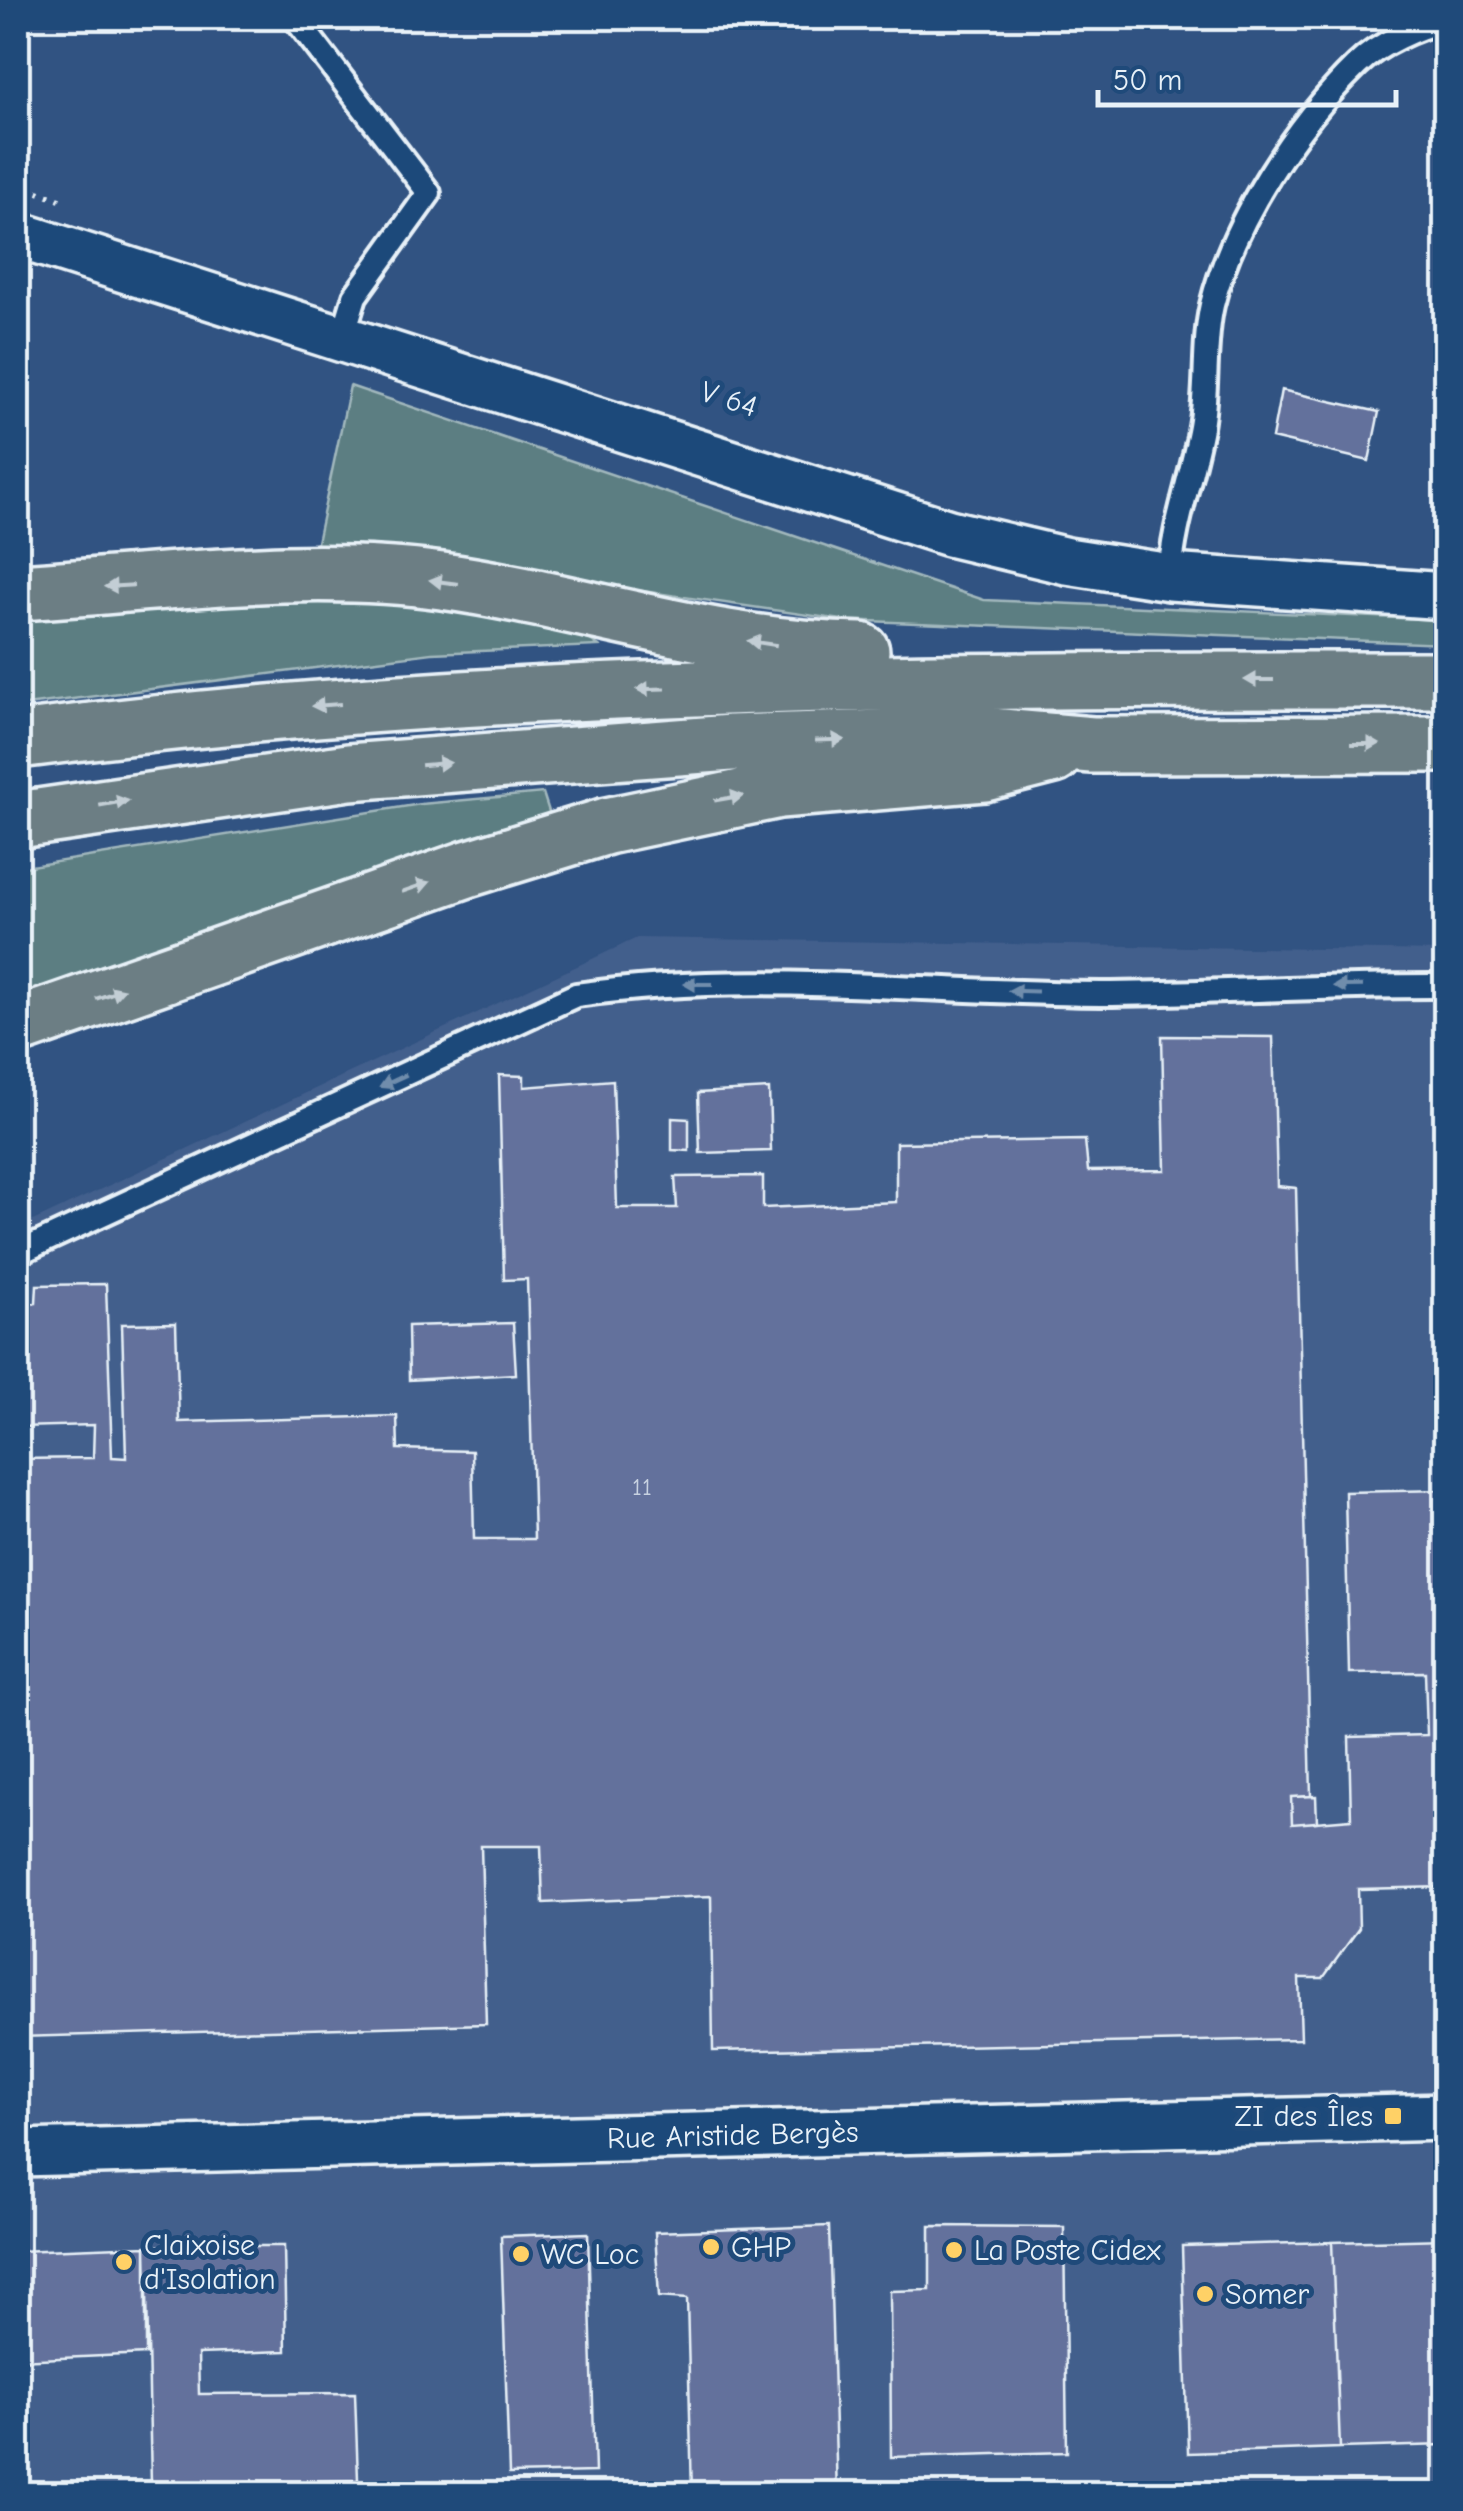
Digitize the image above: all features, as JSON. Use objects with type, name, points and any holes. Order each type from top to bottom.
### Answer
[{"type":"highway","points":[[18,592],[291,576],[408,578],[495,590],[687,633],[811,650],[894,651],[958,680]]},
{"type":"highway","points":[[18,740],[317,705],[542,692],[958,680],[1446,680]]},
{"type":"highway","points":[[18,820],[330,774],[511,757],[979,734],[1092,745],[1446,744]]},
{"type":"highway","points":[[18,1026],[468,869],[606,826],[779,790],[984,773],[1092,745]]},
{"type":"street","points":[[18,236],[949,533],[1067,562],[1170,577],[1446,596]]},
{"type":"street","name":"Rue Aristide Bergès","points":[[18,2152],[1446,2117]]},
{"type":"lane","points":[[295,18],[429,194],[355,296],[342,339]]},
{"type":"lane","points":[[1170,577],[1172,547],[1202,426],[1212,307],[1234,238],[1271,173],[1359,62],[1434,23]]},
{"type":"lane","points":[[18,1254],[576,996],[673,984],[1111,994],[1446,986]]},
{"type":"path","points":[[18,185],[72,204]]},
{"type":"shaded area","points":[[637,938],[1445,951],[1445,2493],[18,2493],[18,1228]]},
{"type":"green space","points":[[350,386],[984,600],[1445,620],[1445,644],[842,620],[560,579],[315,552]]},
{"type":"green space","points":[[421,593],[567,624],[599,646],[432,653],[18,706],[18,606]]},
{"type":"green space","points":[[543,793],[554,827],[18,1008],[18,868],[421,804]]},
{"type":"building","points":[[1281,390],[1379,412],[1369,461],[1272,438]]},
{"type":"building","points":[[1162,1036],[1273,1037],[1277,1186],[1296,1188],[1311,1796],[1291,1797],[1292,1824],[1351,1819],[1349,1737],[1427,1735],[1425,1672],[1349,1673],[1345,1492],[1446,1490],[1446,1887],[1358,1889],[1359,1928],[1323,1978],[1299,1978],[1301,2039],[713,2051],[711,1896],[543,1903],[541,1846],[481,1846],[486,2024],[18,2037],[18,1459],[93,1458],[94,1425],[18,1427],[18,1304],[36,1303],[37,1285],[106,1284],[112,1457],[126,1458],[122,1324],[176,1323],[179,1422],[397,1416],[398,1449],[472,1451],[474,1539],[534,1539],[527,1279],[504,1280],[499,1075],[524,1076],[524,1087],[613,1080],[617,1208],[677,1208],[675,1177],[763,1176],[763,1208],[896,1202],[896,1143],[1085,1140],[1088,1171],[1165,1170]]},
{"type":"building","points":[[769,1089],[771,1151],[700,1153],[698,1093]]},
{"type":"building","points":[[672,1118],[689,1119],[689,1151],[672,1150]]},
{"type":"building","points":[[513,1323],[516,1374],[409,1380],[408,1326]]},
{"type":"building","points":[[1316,1796],[1317,1822],[1292,1824],[1291,1797]]},
{"type":"building","points":[[829,2226],[837,2494],[692,2494],[687,2299],[659,2297],[655,2232]]},
{"type":"building","points":[[930,2226],[1064,2227],[1067,2452],[891,2457],[890,2291],[930,2290]]},
{"type":"building","points":[[588,2233],[595,2472],[509,2474],[501,2236]]},
{"type":"building","points":[[1446,2239],[1446,2445],[1340,2448],[1332,2242]]},
{"type":"building","points":[[1332,2242],[1340,2448],[1188,2453],[1182,2246]]},
{"type":"building","points":[[146,2246],[284,2246],[286,2351],[198,2354],[199,2394],[355,2393],[358,2480],[151,2485]]},
{"type":"building","points":[[146,2246],[146,2354],[18,2360],[18,2251]]},
{"type":"place","name":"ZI des Îles","points":[[1393,2116]]},
{"type":"place","name":"GHP","points":[[711,2247]]},
{"type":"place","name":"La Poste Cidex","points":[[954,2250]]},
{"type":"place","name":"WC Loc","points":[[521,2254]]},
{"type":"place","name":"Claixoise d'Isolation","points":[[124,2262]]},
{"type":"place","name":"Somer","points":[[1205,2294]]}]
